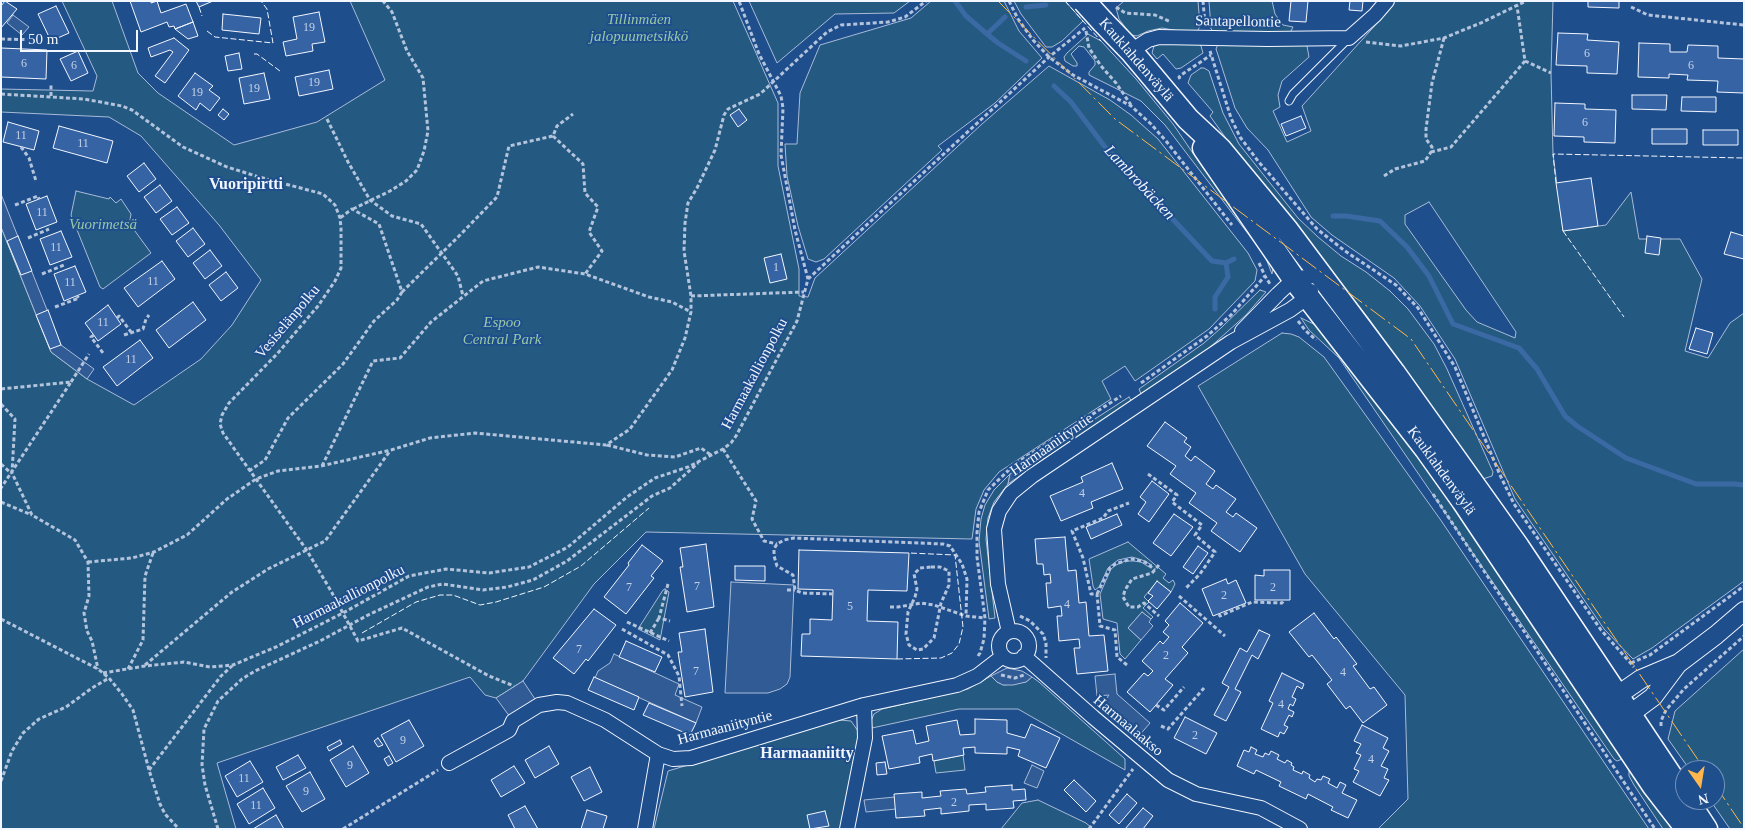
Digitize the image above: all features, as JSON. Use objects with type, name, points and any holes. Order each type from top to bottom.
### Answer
[{"type":"main road","name":"Kauklahdenväylä","points":[[1095,15],[1131,52],[1188,119],[1220,149],[1287,230],[1394,373],[1513,540],[1619,708],[1644,752],[1675,786]]},
{"type":"main road","name":"Kauklahdenväylä","points":[[1188,119],[1286,286],[1297,312],[1426,449],[1619,708]]},
{"type":"main road","name":"Kauklahdenväylä","points":[[1644,752],[1653,785],[1687,829]]},
{"type":"main road","points":[[1694,810],[1706,829]]},
{"type":"street","points":[[1349,38],[1387,1]]},
{"type":"street","name":"Santapellontie","points":[[1131,52],[1153,38],[1349,38]]},
{"type":"street","points":[[1286,286],[1319,275]]},
{"type":"street","points":[[1297,312],[1319,275]]},
{"type":"street","name":"Harmaaniityntie","points":[[1231,342],[1286,286]]},
{"type":"street","name":"Harmaaniityntie","points":[[1009,632],[998,584],[994,529],[999,511],[1011,493],[1032,476],[1231,342],[1297,312]]},
{"type":"street","points":[[1619,708],[1640,679],[1678,663],[1716,635],[1744,611]]},
{"type":"street","points":[[1020,632],[1026,638],[1029,646],[1024,656],[1012,661],[1003,656],[999,648],[999,641],[1005,633],[1020,632]]},
{"type":"street","name":"Harmaaniityntie","points":[[449,763],[509,730],[513,721],[539,706],[557,702],[567,704],[605,720],[658,754],[673,759],[690,758],[864,705],[957,684],[977,676],[1003,656]]},
{"type":"street","name":"Harmaalaakso","points":[[1024,656],[1168,780],[1184,789],[1213,799],[1261,808],[1300,829]]},
{"type":"street","points":[[1619,708],[1653,697],[1678,663]]},
{"type":"street","points":[[847,829],[865,738],[864,705]]},
{"type":"street","points":[[646,829],[658,754]]},
{"type":"lane","points":[[1289,101],[1292,94],[1349,38]]},
{"type":"path","points":[[1,94],[84,99],[122,106],[132,110],[183,147],[227,167],[323,194],[335,205],[340,218],[352,209],[390,191],[406,181],[416,170],[424,151],[428,131],[423,78],[407,51],[392,12],[383,1]]},
{"type":"path","points":[[739,1],[758,54],[781,96],[783,108],[781,155],[795,230],[808,279],[1095,15],[1125,13],[1155,15],[1175,24]]},
{"type":"path","points":[[606,445],[630,428],[672,370],[685,338],[691,312],[692,296],[684,251],[688,203],[715,150],[724,115],[728,109],[760,94],[827,32],[841,26],[897,20],[905,17],[926,1]]},
{"type":"path","points":[[1009,1],[1018,19],[1033,40],[1049,57],[1073,75],[1132,106]]},
{"type":"path","points":[[1203,1],[1206,38],[1231,118],[1240,136],[1258,161],[1318,229],[1345,251],[1396,285],[1418,308],[1455,367],[1514,504],[1601,630],[1631,664],[1640,679]]},
{"type":"path","points":[[1349,38],[1374,44],[1401,46],[1444,38],[1526,1]]},
{"type":"path","points":[[1431,152],[1451,147],[1525,60],[1517,6]]},
{"type":"path","points":[[1631,7],[1648,15],[1744,25]]},
{"type":"path","points":[[1095,15],[1089,48],[1132,106],[1166,141],[1237,231]]},
{"type":"path","points":[[1384,176],[1395,169],[1426,161],[1431,152],[1432,147],[1426,139],[1426,129],[1432,83],[1444,38]]},
{"type":"path","points":[[1,39],[44,40]]},
{"type":"path","points":[[1185,85],[1179,77],[1211,55]]},
{"type":"path","points":[[1525,60],[1551,73]]},
{"type":"path","points":[[51,96],[52,84]]},
{"type":"path","points":[[554,136],[557,126],[573,114]]},
{"type":"path","points":[[327,119],[348,162],[370,200],[392,216],[421,224],[458,276],[463,296]]},
{"type":"path","points":[[249,471],[265,460],[288,418],[342,364],[374,321],[497,197],[509,146],[554,136]]},
{"type":"path","points":[[554,136],[583,164],[585,193],[598,207],[589,232],[602,251],[585,274]]},
{"type":"path","points":[[21,147],[28,158],[36,181]]},
{"type":"path","points":[[15,206],[38,196],[39,199]]},
{"type":"path","points":[[352,209],[379,224],[402,292]]},
{"type":"path","name":"Vesiselänpolku","points":[[340,218],[341,268],[336,281],[318,306],[277,354],[229,403],[222,415],[220,424],[223,433],[306,549],[358,641],[402,628],[488,676],[514,686]]},
{"type":"path","points":[[28,238],[49,229]]},
{"type":"path","points":[[1258,261],[1264,276],[1286,286]]},
{"type":"path","points":[[42,274],[64,265]]},
{"type":"path","points":[[321,466],[373,362],[400,358],[431,322],[483,280],[538,267],[585,274],[649,297],[672,302],[691,312]]},
{"type":"path","points":[[1139,384],[1207,336],[1231,315],[1264,276]]},
{"type":"path","name":"Harmaakallionpolku","points":[[104,673],[184,662],[210,667],[233,665],[276,647],[343,613],[408,576],[446,569],[489,572],[529,567],[568,547],[627,496],[655,478],[688,467],[723,449],[736,436],[797,321],[808,279]]},
{"type":"path","points":[[692,296],[804,292]]},
{"type":"path","points":[[55,307],[79,298],[77,296]]},
{"type":"path","points":[[1297,312],[1305,330],[1318,342]]},
{"type":"path","points":[[124,335],[143,329],[149,315]]},
{"type":"path","points":[[117,318],[119,316],[131,332]]},
{"type":"path","points":[[94,335],[91,337],[103,353]]},
{"type":"path","points":[[1,488],[12,474],[89,354]]},
{"type":"path","points":[[1,389],[71,382]]},
{"type":"path","points":[[976,658],[980,653],[984,638],[985,618],[977,533],[979,512],[988,490],[1015,464],[1123,395]]},
{"type":"path","points":[[1,404],[15,419],[12,474]]},
{"type":"path","points":[[88,562],[132,558],[154,552],[187,535],[227,499],[256,479],[278,472],[321,466],[390,450],[430,438],[475,433],[606,445],[646,455],[675,457],[701,448],[712,455]]},
{"type":"path","points":[[723,449],[756,501],[752,518],[764,541],[777,544]]},
{"type":"path","points":[[145,666],[232,592],[268,569],[325,541],[390,450]]},
{"type":"path","points":[[218,829],[205,785],[202,764],[204,729],[218,701],[236,684],[254,671],[304,649],[394,602],[428,587],[443,584],[483,590],[508,587],[533,580],[567,561],[652,496],[670,488],[702,460]]},
{"type":"path","points":[[1,464],[12,474],[32,515]]},
{"type":"path","points":[[1148,474],[1177,495],[1172,502],[1202,525],[1195,535],[1215,552],[1200,574],[1186,588]]},
{"type":"path","points":[[1430,489],[1655,829]]},
{"type":"path","points":[[1,502],[32,515],[76,540],[88,562],[89,596],[84,613],[98,669]]},
{"type":"path","points":[[1096,594],[1091,594],[1082,558],[1072,531],[1103,518],[1108,511],[1129,503]]},
{"type":"path","points":[[795,590],[793,575],[777,566],[774,556],[774,549],[777,544],[784,540],[794,538],[942,544],[950,546],[962,564],[966,579],[966,616]]},
{"type":"path","points":[[128,669],[143,640],[145,576],[154,552]]},
{"type":"path","points":[[1127,665],[1117,657],[1115,630],[1100,626],[1096,594],[1110,568],[1115,564],[1131,559],[1145,562],[1155,570]]},
{"type":"path","points":[[1159,565],[1152,573],[1132,579],[1124,590],[1123,597],[1129,606],[1138,607],[1144,603],[1159,616]]},
{"type":"path","points":[[940,567],[948,571],[950,576],[947,592],[940,608],[934,638],[923,649],[917,650],[909,645],[907,639],[908,612],[912,604],[917,589],[914,574],[920,568],[940,567]]},
{"type":"path","points":[[650,633],[659,618],[668,584]]},
{"type":"path","points":[[1631,664],[1650,655],[1744,586]]},
{"type":"path","points":[[787,590],[795,590],[802,593],[833,594]]},
{"type":"path","points":[[1179,596],[1225,636]]},
{"type":"path","points":[[1219,614],[1220,616],[1252,602],[1282,603],[1284,600]]},
{"type":"path","points":[[890,607],[921,603],[966,616],[985,618]]},
{"type":"path","points":[[1016,611],[1021,617],[1038,627],[1043,634],[1046,652],[1045,659],[1038,668]]},
{"type":"path","points":[[659,618],[670,621]]},
{"type":"path","points":[[1,619],[98,669],[109,678],[133,710],[160,804],[165,814],[179,829]]},
{"type":"path","points":[[627,622],[669,641]]},
{"type":"path","points":[[622,629],[668,655],[679,676],[682,706]]},
{"type":"path","points":[[1615,769],[1660,740],[1661,721],[1666,710],[1684,689],[1744,636]]},
{"type":"path","points":[[149,770],[221,676],[233,665]]},
{"type":"path","points":[[1,781],[12,752],[23,733],[39,719],[66,707],[109,678]]},
{"type":"path","points":[[1156,705],[1164,710],[1184,687]]},
{"type":"path","points":[[1161,726],[1168,729],[1204,688]]},
{"type":"path","points":[[1653,697],[1666,710]]},
{"type":"path","points":[[1088,829],[1141,758]]},
{"type":"path","points":[[343,829],[449,763]]},
{"type":"green space","name":"Espoo Central Park","points":[[62,1],[112,1],[138,73],[158,93],[234,145],[317,122],[385,80],[350,1],[733,1],[778,103],[778,166],[799,269],[799,296],[808,297],[815,278],[982,124],[1049,66],[1110,100],[1131,115],[1158,139],[1248,253],[1257,270],[1255,281],[1209,329],[1135,381],[1125,366],[1102,381],[1111,399],[999,472],[984,490],[976,509],[972,539],[646,532],[594,584],[523,681],[496,698],[485,695],[470,677],[217,763],[236,829],[1,829],[1,227],[51,352],[87,379],[134,405],[201,359],[232,325],[261,280],[219,225],[141,136],[109,117],[1,112],[1,89],[93,91],[97,76]]},
{"type":"green space","points":[[749,1],[910,1],[894,13],[835,14],[777,63]]},
{"type":"green space","points":[[931,1],[1004,1],[1019,31],[1042,58],[995,103],[938,146],[942,150],[824,259],[816,262],[808,259],[798,226],[787,176],[785,144],[797,144],[800,93],[820,45],[911,18]]},
{"type":"green space","points":[[1014,1],[1065,1],[1083,21],[1062,41],[1052,47],[1046,47],[1021,14]]},
{"type":"green space","points":[[1124,1],[1198,1],[1200,26],[1197,32],[1162,28],[1137,36],[1131,35],[1119,19],[1116,8]]},
{"type":"green space","points":[[1209,1],[1272,1],[1275,14],[1283,25],[1293,27],[1290,33],[1216,34],[1211,29]]},
{"type":"green space","points":[[1395,1],[1553,1],[1551,73],[1553,154],[1563,231],[1606,225],[1631,192],[1639,239],[1680,239],[1702,279],[1685,351],[1708,358],[1730,323],[1744,313],[1744,581],[1652,648],[1633,659],[1604,629],[1515,499],[1455,359],[1420,306],[1394,278],[1332,235],[1311,217],[1268,150],[1247,128],[1235,108],[1216,49],[1218,44],[1303,43],[1307,46],[1309,57],[1282,81],[1278,95],[1280,107],[1273,111],[1287,142],[1311,131],[1302,106],[1390,9]],"holes":[[[1429,202],[1516,332],[1515,338],[1477,322],[1466,310],[1405,224],[1405,215]]]},
{"type":"green space","points":[[1088,34],[1101,41],[1136,79],[1173,124],[1269,257],[1273,268],[1272,274],[1265,256],[1165,125],[1141,101],[1089,75],[1089,72],[1095,65],[1095,61],[1084,47],[1079,46],[1071,54],[1077,66],[1073,66],[1065,61],[1064,57],[1067,53]]},
{"type":"green space","points":[[1158,43],[1198,43],[1203,53],[1181,68],[1176,69],[1163,54],[1157,59],[1152,53],[1154,46]]},
{"type":"green space","points":[[1201,68],[1209,71],[1223,113],[1239,144],[1298,218],[1341,256],[1366,272],[1390,291],[1408,309],[1434,344],[1493,472],[1492,476],[1483,479],[1369,319],[1233,148],[1210,116],[1213,112],[1188,83],[1191,75]]},
{"type":"green space","name":"Vuorimetsä","points":[[76,191],[109,199],[110,197],[116,203],[121,199],[131,214],[129,226],[132,227],[151,253],[103,289],[100,287],[71,215]]},
{"type":"green space","points":[[1260,290],[1266,292],[1246,315],[1208,349],[1142,396],[1139,389],[1204,343]]},
{"type":"green space","points":[[1301,318],[1320,327],[1455,506],[1625,758],[1617,761],[1614,759],[1339,358],[1309,330]]},
{"type":"green space","points":[[1282,333],[1299,337],[1324,357],[1440,519],[1649,829],[1378,829],[1408,799],[1405,695],[1305,574],[1198,386]]},
{"type":"green space","points":[[1129,397],[1132,402],[1044,459],[1036,457]]},
{"type":"green space","points":[[1010,474],[1008,484],[994,502],[988,518],[986,539],[995,618],[989,619],[979,541],[981,519],[985,505],[994,490]]},
{"type":"green space","points":[[1128,542],[1166,574],[1163,578],[1169,583],[1173,580],[1175,584],[1171,592],[1157,582],[1144,597],[1149,602],[1143,608],[1153,617],[1151,619],[1142,612],[1128,628],[1141,640],[1125,659],[1120,654],[1117,623],[1103,619],[1100,594],[1111,569],[1116,565],[1125,561],[1133,561],[1141,562],[1149,567],[1152,565],[1132,557],[1118,560],[1108,568],[1099,587],[1095,590],[1089,559]]},
{"type":"green space","points":[[665,589],[669,592],[660,640],[638,629]]},
{"type":"green space","points":[[1744,649],[1744,829],[1730,829],[1717,810],[1725,810],[1725,760],[1683,760],[1668,739],[1675,711]]},
{"type":"green space","points":[[991,676],[997,682],[1004,685],[1026,682],[1032,677],[1125,759],[1125,770],[1018,709],[959,709],[872,728],[871,721],[874,714],[882,709],[968,689]]},
{"type":"green space","points":[[839,720],[851,721],[858,731],[860,739],[841,829],[654,829],[668,771]]},
{"type":"green space","points":[[963,755],[965,770],[936,773],[934,761]]},
{"type":"green space","points":[[1629,768],[1681,829],[1663,829],[1634,785],[1629,776]]},
{"type":"green space","points":[[1038,800],[1086,823],[1093,829],[1001,829],[1022,803]]},
{"type":"shaded area","points":[[13,15],[29,27],[22,35],[7,23]]},
{"type":"shaded area","points":[[1,194],[61,345],[94,369],[87,379],[51,352],[1,227]]},
{"type":"shaded area","points":[[1036,457],[1045,458],[1008,484],[1010,474]]},
{"type":"shaded area","points":[[731,582],[794,585],[790,677],[787,684],[780,689],[768,693],[725,693]]},
{"type":"shaded area","points":[[1142,612],[1151,619],[1149,622],[1153,626],[1141,640],[1128,628]]},
{"type":"shaded area","points":[[614,654],[679,684],[675,695],[702,707],[696,723],[595,678],[598,671],[610,663]]},
{"type":"shaded area","points":[[1007,668],[1022,671],[1032,677],[1026,682],[1003,685],[991,676]]},
{"type":"shaded area","points":[[1115,674],[1117,694],[1150,723],[1138,737],[1102,705],[1109,695],[1097,696],[1095,676]]},
{"type":"shaded area","points":[[523,681],[539,705],[513,721],[496,698]]},
{"type":"shaded area","points":[[1032,765],[1044,771],[1037,788],[1024,783]]},
{"type":"shaded area","points":[[895,797],[896,809],[866,812],[864,800]]},
{"type":"building","points":[[5,1],[17,9],[1,28],[1,6]]},
{"type":"building","points":[[130,1],[151,1],[151,3],[157,1],[161,13],[186,4],[193,22],[175,29],[174,26],[169,27],[167,22],[141,32]]},
{"type":"building","points":[[196,1],[213,1],[199,7]]},
{"type":"building","points":[[1291,1],[1308,1],[1306,22],[1289,21]]},
{"type":"building","points":[[1350,1],[1363,1],[1362,11],[1349,10]]},
{"type":"building","points":[[1588,1],[1619,1],[1619,8],[1588,7]]},
{"type":"building","points":[[56,6],[69,33],[51,41],[38,14]]},
{"type":"building","points":[[319,12],[325,42],[312,44],[313,51],[286,56],[283,42],[297,39],[293,17]]},
{"type":"building","points":[[223,14],[261,18],[259,34],[222,30]]},
{"type":"building","points":[[193,22],[198,36],[188,39],[175,29]]},
{"type":"building","points":[[1558,33],[1588,34],[1587,40],[1619,42],[1617,74],[1587,73],[1587,66],[1556,65]]},
{"type":"building","points":[[174,38],[189,50],[165,83],[155,76],[173,52],[170,50],[151,57],[148,48]]},
{"type":"building","points":[[1639,43],[1670,44],[1670,52],[1687,52],[1688,45],[1718,46],[1718,58],[1744,59],[1744,93],[1717,92],[1718,81],[1687,80],[1688,75],[1669,74],[1669,78],[1638,77]]},
{"type":"building","points":[[1,48],[47,50],[46,79],[1,77]]},
{"type":"building","points":[[78,51],[88,73],[71,81],[60,59]]},
{"type":"building","points":[[239,53],[242,69],[228,71],[225,56]]},
{"type":"building","points":[[329,70],[333,89],[299,96],[295,77]]},
{"type":"building","points":[[195,73],[213,86],[209,90],[220,98],[210,111],[200,103],[196,110],[178,96]]},
{"type":"building","points":[[264,73],[270,99],[244,104],[239,78]]},
{"type":"building","points":[[1632,95],[1667,95],[1666,110],[1632,109]]},
{"type":"building","points":[[1682,97],[1716,97],[1716,112],[1681,111]]},
{"type":"building","points":[[1555,103],[1585,104],[1585,109],[1616,110],[1615,143],[1584,142],[1584,137],[1554,136]]},
{"type":"building","points":[[223,109],[229,114],[224,120],[218,115]]},
{"type":"building","points":[[739,109],[747,120],[738,127],[730,115]]},
{"type":"building","points":[[1301,116],[1306,128],[1286,136],[1281,124]]},
{"type":"building","points":[[8,122],[39,131],[34,150],[3,142]]},
{"type":"building","points":[[59,126],[113,141],[107,163],[53,148]]},
{"type":"building","points":[[1652,129],[1687,129],[1687,144],[1652,144]]},
{"type":"building","points":[[1703,130],[1738,130],[1738,145],[1703,145]]},
{"type":"building","points":[[144,163],[156,179],[139,192],[127,176]]},
{"type":"building","points":[[1591,178],[1598,226],[1563,231],[1556,183]]},
{"type":"building","points":[[160,185],[172,201],[156,213],[144,197]]},
{"type":"building","points":[[47,196],[57,222],[36,230],[26,204]]},
{"type":"building","points":[[177,207],[189,223],[172,235],[160,219]]},
{"type":"building","points":[[193,228],[205,244],[188,257],[176,241]]},
{"type":"building","points":[[61,231],[72,257],[50,265],[40,239]]},
{"type":"building","points":[[1731,232],[1744,236],[1744,259],[1724,254]]},
{"type":"building","points":[[18,236],[32,271],[21,275],[7,241]]},
{"type":"building","points":[[1647,236],[1661,238],[1659,255],[1645,253]]},
{"type":"building","points":[[210,250],[222,266],[205,279],[193,263]]},
{"type":"building","points":[[781,254],[787,279],[770,283],[764,258]]},
{"type":"building","points":[[162,261],[175,279],[138,307],[124,288]]},
{"type":"building","points":[[75,266],[86,292],[64,301],[54,274]]},
{"type":"building","points":[[226,272],[238,288],[221,301],[209,285]]},
{"type":"building","points":[[193,302],[206,320],[169,348],[156,330]]},
{"type":"building","points":[[108,305],[121,324],[98,341],[85,323]]},
{"type":"building","points":[[48,310],[61,345],[50,349],[36,315]]},
{"type":"building","points":[[1696,328],[1713,333],[1707,354],[1689,349]]},
{"type":"building","points":[[140,340],[153,358],[117,386],[103,367]]},
{"type":"building","points":[[1165,422],[1187,438],[1184,442],[1191,447],[1185,456],[1191,461],[1195,456],[1215,471],[1206,484],[1213,489],[1216,485],[1236,499],[1226,512],[1233,517],[1236,513],[1257,528],[1240,552],[1211,531],[1217,523],[1189,503],[1196,493],[1170,474],[1176,466],[1147,446]]},
{"type":"building","points":[[1112,463],[1123,489],[1091,502],[1093,508],[1061,521],[1050,496],[1083,482],[1081,477]]},
{"type":"building","points":[[1152,481],[1169,494],[1149,522],[1138,514],[1146,502],[1140,497]]},
{"type":"building","points":[[1117,514],[1122,525],[1091,539],[1086,527]]},
{"type":"building","points":[[1174,514],[1193,527],[1171,556],[1153,543]]},
{"type":"building","points":[[1065,537],[1068,571],[1076,570],[1079,603],[1086,602],[1089,636],[1104,635],[1108,671],[1077,674],[1074,648],[1080,648],[1079,639],[1059,641],[1057,616],[1062,616],[1061,606],[1048,608],[1046,583],[1051,583],[1050,574],[1044,575],[1043,564],[1037,564],[1035,539]]},
{"type":"building","points":[[706,544],[714,607],[687,612],[680,567],[683,567],[680,548]]},
{"type":"building","points":[[642,545],[663,561],[651,576],[654,578],[626,614],[604,597]]},
{"type":"building","points":[[1198,546],[1208,553],[1193,574],[1183,567]]},
{"type":"building","points":[[799,550],[909,553],[907,591],[868,590],[867,621],[898,622],[897,659],[801,656],[802,634],[810,634],[810,619],[832,620],[833,590],[798,589]]},
{"type":"building","points":[[735,566],[765,566],[765,581],[735,580]]},
{"type":"building","points":[[1264,570],[1290,570],[1290,600],[1255,600],[1255,575],[1264,576]]},
{"type":"building","points":[[1226,579],[1228,584],[1236,580],[1246,603],[1213,616],[1202,589]]},
{"type":"building","points":[[1157,581],[1171,592],[1157,609],[1148,601],[1153,596],[1148,593]]},
{"type":"building","points":[[1180,603],[1203,623],[1182,647],[1188,653],[1165,679],[1173,685],[1150,712],[1127,692],[1144,673],[1148,676],[1153,671],[1142,661],[1160,641],[1163,644],[1169,637],[1163,632],[1169,625],[1165,621]]},
{"type":"building","points":[[594,609],[616,625],[588,661],[586,659],[574,674],[553,658]]},
{"type":"building","points":[[1314,613],[1357,664],[1353,666],[1370,689],[1374,687],[1387,705],[1363,723],[1350,706],[1346,709],[1327,684],[1332,680],[1312,655],[1309,657],[1289,632]]},
{"type":"building","points":[[705,629],[713,692],[685,697],[678,652],[682,652],[679,633]]},
{"type":"building","points":[[1259,630],[1270,635],[1258,659],[1252,655],[1235,689],[1241,692],[1226,721],[1214,715],[1229,687],[1222,683],[1240,648],[1247,652]]},
{"type":"building","points":[[626,641],[662,657],[655,672],[619,657]]},
{"type":"building","points":[[1282,673],[1304,684],[1302,689],[1297,686],[1292,697],[1296,699],[1293,706],[1290,704],[1288,709],[1294,712],[1292,717],[1289,715],[1284,725],[1288,727],[1284,734],[1280,732],[1278,737],[1261,729],[1273,703],[1269,701]]},
{"type":"building","points":[[594,677],[639,697],[634,710],[588,690]]},
{"type":"building","points":[[649,703],[696,723],[690,735],[643,715]]},
{"type":"building","points":[[1185,717],[1217,733],[1206,754],[1174,738]]},
{"type":"building","points":[[975,719],[1007,720],[1007,733],[1025,738],[1031,724],[1060,738],[1046,768],[1018,756],[1020,750],[1007,747],[1007,754],[975,753],[975,747],[963,748],[964,755],[933,761],[932,754],[919,757],[920,763],[889,769],[882,736],[913,730],[916,744],[929,741],[926,726],[957,720],[960,735],[975,734]]},
{"type":"building","points":[[409,720],[424,746],[396,762],[381,735]]},
{"type":"building","points":[[1362,725],[1388,738],[1383,748],[1389,751],[1381,766],[1388,769],[1384,778],[1389,780],[1380,796],[1353,782],[1359,771],[1354,769],[1361,755],[1356,753],[1361,744],[1354,741]]},
{"type":"building","points":[[378,738],[383,745],[378,747],[374,741]]},
{"type":"building","points":[[340,740],[342,744],[329,751],[327,747]]},
{"type":"building","points":[[353,746],[369,773],[346,787],[330,760]]},
{"type":"building","points":[[549,746],[559,764],[535,778],[525,760]]},
{"type":"building","points":[[1251,747],[1257,750],[1255,754],[1263,757],[1265,753],[1269,755],[1271,751],[1279,755],[1277,759],[1285,763],[1287,760],[1292,763],[1293,770],[1302,774],[1303,771],[1310,775],[1309,778],[1315,782],[1317,779],[1321,780],[1323,776],[1330,779],[1328,783],[1337,788],[1340,782],[1346,785],[1342,793],[1357,800],[1348,818],[1331,810],[1333,807],[1308,794],[1306,799],[1279,786],[1281,782],[1256,770],[1254,774],[1237,766],[1244,750],[1249,752]]},
{"type":"building","points":[[298,755],[306,768],[283,780],[276,767]]},
{"type":"building","points":[[389,756],[393,763],[388,766],[384,759]]},
{"type":"building","points":[[250,761],[263,782],[237,797],[225,776]]},
{"type":"building","points":[[885,762],[887,774],[877,775],[876,763]]},
{"type":"building","points":[[514,766],[525,783],[501,797],[491,780]]},
{"type":"building","points":[[590,767],[602,792],[584,801],[571,777]]},
{"type":"building","points":[[310,772],[325,799],[302,812],[286,786]]},
{"type":"building","points":[[1074,780],[1096,801],[1086,812],[1064,790]]},
{"type":"building","points":[[1012,785],[1012,790],[1025,789],[1026,800],[1013,801],[1014,808],[986,810],[986,804],[969,805],[969,811],[941,814],[941,808],[924,810],[925,816],[896,818],[894,794],[922,792],[922,798],[941,796],[940,791],[966,789],[967,794],[986,792],[985,787]]},
{"type":"building","points":[[263,788],[275,808],[249,824],[237,804]]},
{"type":"building","points":[[1127,794],[1137,803],[1119,824],[1109,815]]},
{"type":"building","points":[[525,806],[538,829],[515,829],[508,815]]},
{"type":"building","points":[[1143,808],[1153,816],[1143,829],[1125,829]]},
{"type":"building","points":[[587,810],[607,816],[603,829],[581,829]]},
{"type":"building","points":[[825,811],[829,826],[810,829],[807,815]]},
{"type":"building","points":[[276,815],[284,829],[253,829]]},
{"type":"waterway","name":"Lambrobäcken","points":[[955,1],[966,16],[987,34],[1026,61]]},
{"type":"waterway","points":[[1026,7],[1046,5]]},
{"type":"waterway","points":[[987,34],[1005,17]]},
{"type":"waterway","name":"Lambrobäcken","points":[[1054,86],[1071,102],[1105,147],[1212,261],[1226,263],[1234,259]]},
{"type":"waterway","name":"Lambrobäcken","points":[[1333,216],[1380,221],[1407,247],[1429,276],[1453,324],[1519,348],[1537,369],[1565,416],[1577,426],[1626,458],[1696,484],[1744,485]]},
{"type":"waterway","points":[[1215,309],[1215,297],[1228,277],[1226,263]]},
{"type":"fence","points":[[207,31],[215,37],[273,43],[267,9],[261,1]]},
{"type":"fence","points":[[1065,1],[1101,41]]},
{"type":"fence","points":[[199,7],[202,16]]},
{"type":"fence","points":[[254,54],[257,54],[280,71]]},
{"type":"fence","points":[[1556,183],[1553,154],[1744,158]]},
{"type":"fence","points":[[1563,231],[1624,317]]},
{"type":"fence","points":[[362,633],[416,602],[440,595],[453,595],[480,605],[544,587],[581,566],[649,508]]},
{"type":"fence","points":[[897,659],[941,658],[952,653],[959,644],[963,627],[955,555],[909,553]]},
{"type":"power","points":[[998,1],[1115,119],[1411,339],[1698,760]]},
{"type":"power","points":[[1725,800],[1744,828]]},
{"type":"district","name":"Vuoripirtti","points":[[246,185]]},
{"type":"district","name":"Harmaaniitty","points":[[807,754]]},
{"type":"park label","name":"Tillinmäen jalopuumetsikkö","points":[[639,28]]}]
